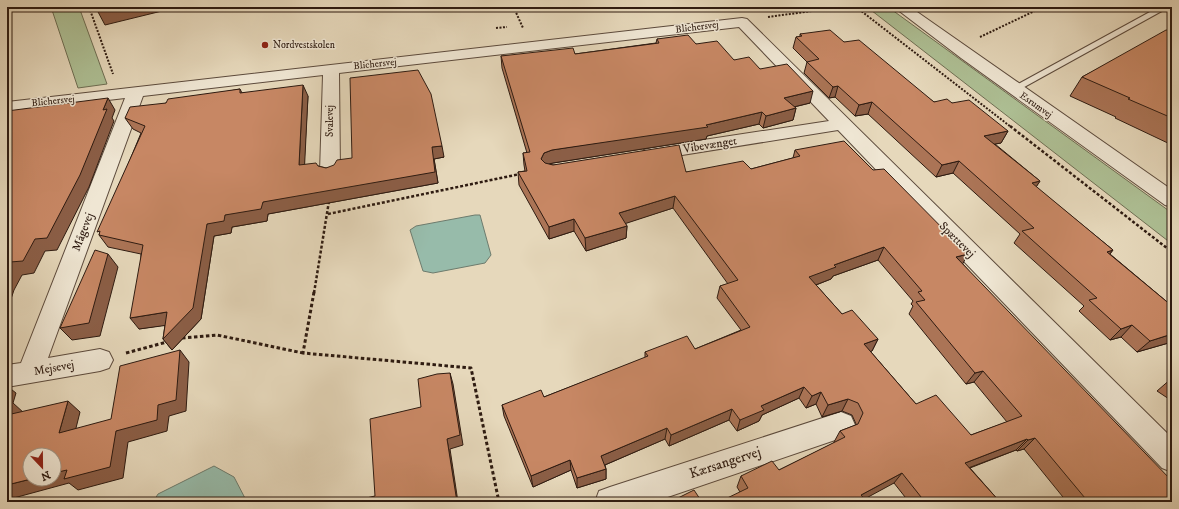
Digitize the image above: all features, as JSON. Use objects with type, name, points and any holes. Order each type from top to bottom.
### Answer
[{"type":"street","name":"Esrumvej","points":[[901,7],[955,47],[1172,200]]},
{"type":"street","name":"Blichersvej","points":[[7,107],[742,22]]},
{"type":"street","name":"Spættevej","points":[[742,22],[1172,458]]},
{"type":"street","name":"Svalevej","points":[[330,69],[330,172]]},
{"type":"street","name":"Mågevej","points":[[19,374],[136,92]]},
{"type":"street","name":"Vibevænget","points":[[632,157],[843,124]]},
{"type":"street","name":"Mejsevej","points":[[19,374],[100,360]]},
{"type":"street","name":"Kærsangervej","points":[[610,502],[841,425]]},
{"type":"lane","points":[[1014,89],[1165,7]]},
{"type":"path","points":[[89,7],[100,41],[117,84],[106,95]]},
{"type":"path","points":[[509,7],[527,7]]},
{"type":"path","points":[[742,22],[841,7]]},
{"type":"path","points":[[856,7],[1172,252]]},
{"type":"path","points":[[955,47],[1043,7]]},
{"type":"path","points":[[514,8],[531,46]]},
{"type":"path","points":[[303,353],[328,214],[330,172]]},
{"type":"path","points":[[328,214],[525,174]]},
{"type":"path","points":[[181,338],[218,335],[303,353],[471,368],[499,502]]},
{"type":"path","points":[[100,360],[174,340]]},
{"type":"shaded area","points":[[51,7],[79,7],[107,84],[78,88]]},
{"type":"shaded area","points":[[867,7],[888,7],[1172,213],[1172,244]]},
{"type":"shaded area","points":[[480,215],[491,255],[485,263],[433,273],[423,271],[410,230],[416,226]]},
{"type":"shaded area","points":[[214,466],[234,477],[247,502],[153,502],[158,494]]},
{"type":"building","points":[[95,7],[109,7],[97,10]]},
{"type":"building","points":[[830,30],[844,42],[859,40],[934,102],[947,99],[952,103],[969,100],[1008,131],[984,136],[1040,181],[1032,183],[1113,250],[1107,252],[1172,306],[1172,334],[1150,341],[1132,325],[1121,329],[1089,300],[1097,298],[1022,231],[1034,228],[959,161],[942,165],[872,102],[859,105],[838,86],[833,87],[807,62],[819,59],[796,37],[802,36],[800,34]]},
{"type":"building","points":[[1166,30],[1172,30],[1172,118],[1082,77]]},
{"type":"building","points":[[688,35],[696,44],[717,41],[734,60],[749,57],[760,69],[787,64],[813,91],[784,98],[796,108],[766,116],[762,112],[706,125],[708,127],[552,150],[544,153],[541,159],[545,163],[553,165],[679,145],[686,172],[743,161],[751,169],[800,156],[795,150],[844,141],[873,170],[884,169],[968,254],[956,257],[1172,481],[1172,502],[1076,502],[1085,498],[1035,438],[1027,439],[965,463],[1000,502],[925,502],[902,473],[861,495],[867,502],[719,502],[748,488],[741,476],[772,461],[779,470],[845,437],[840,431],[858,424],[863,413],[858,403],[848,399],[828,405],[821,392],[812,396],[804,387],[761,406],[764,410],[740,420],[732,409],[671,435],[667,428],[601,456],[606,469],[577,478],[570,460],[531,476],[502,405],[541,390],[544,397],[648,356],[645,352],[687,336],[695,349],[750,327],[720,286],[738,280],[675,196],[619,213],[627,226],[585,238],[574,219],[549,227],[518,172],[527,171],[523,153],[530,152],[501,56],[573,48],[575,54],[659,43],[657,39]],"holes":[[[884,247],[922,291],[918,292],[925,300],[916,302],[975,373],[983,371],[1022,416],[971,435],[936,395],[916,404],[864,344],[878,339],[852,310],[842,314],[809,277],[836,267],[834,265]]]},
{"type":"building","points":[[418,70],[431,94],[442,146],[432,147],[435,172],[263,202],[261,209],[225,215],[224,221],[207,224],[193,308],[163,339],[167,312],[130,318],[143,245],[99,235],[100,231],[97,232],[145,126],[125,118],[130,107],[166,103],[168,99],[240,89],[240,93],[303,85],[299,165],[316,163],[318,166],[326,168],[334,165],[337,160],[352,158],[350,78]]},
{"type":"building","points":[[108,98],[103,110],[107,109],[80,175],[47,238],[35,239],[23,261],[10,262],[7,268],[7,111]]},
{"type":"building","points":[[95,250],[108,254],[89,323],[60,328]]},
{"type":"building","points":[[180,350],[176,400],[158,405],[157,420],[116,431],[110,467],[64,479],[67,470],[62,471],[62,447],[22,447],[22,481],[7,485],[7,415],[68,401],[59,433],[111,419],[120,366]]},
{"type":"building","points":[[450,373],[460,435],[447,439],[457,502],[362,502],[362,499],[375,496],[370,419],[421,407],[418,379],[437,374]]},
{"type":"building","points":[[10,401],[7,410],[7,402]]},
{"type":"building","points":[[694,490],[702,502],[670,502]]},
{"type":"place","name":"Nordvestskolen","points":[[265,45]]}]
